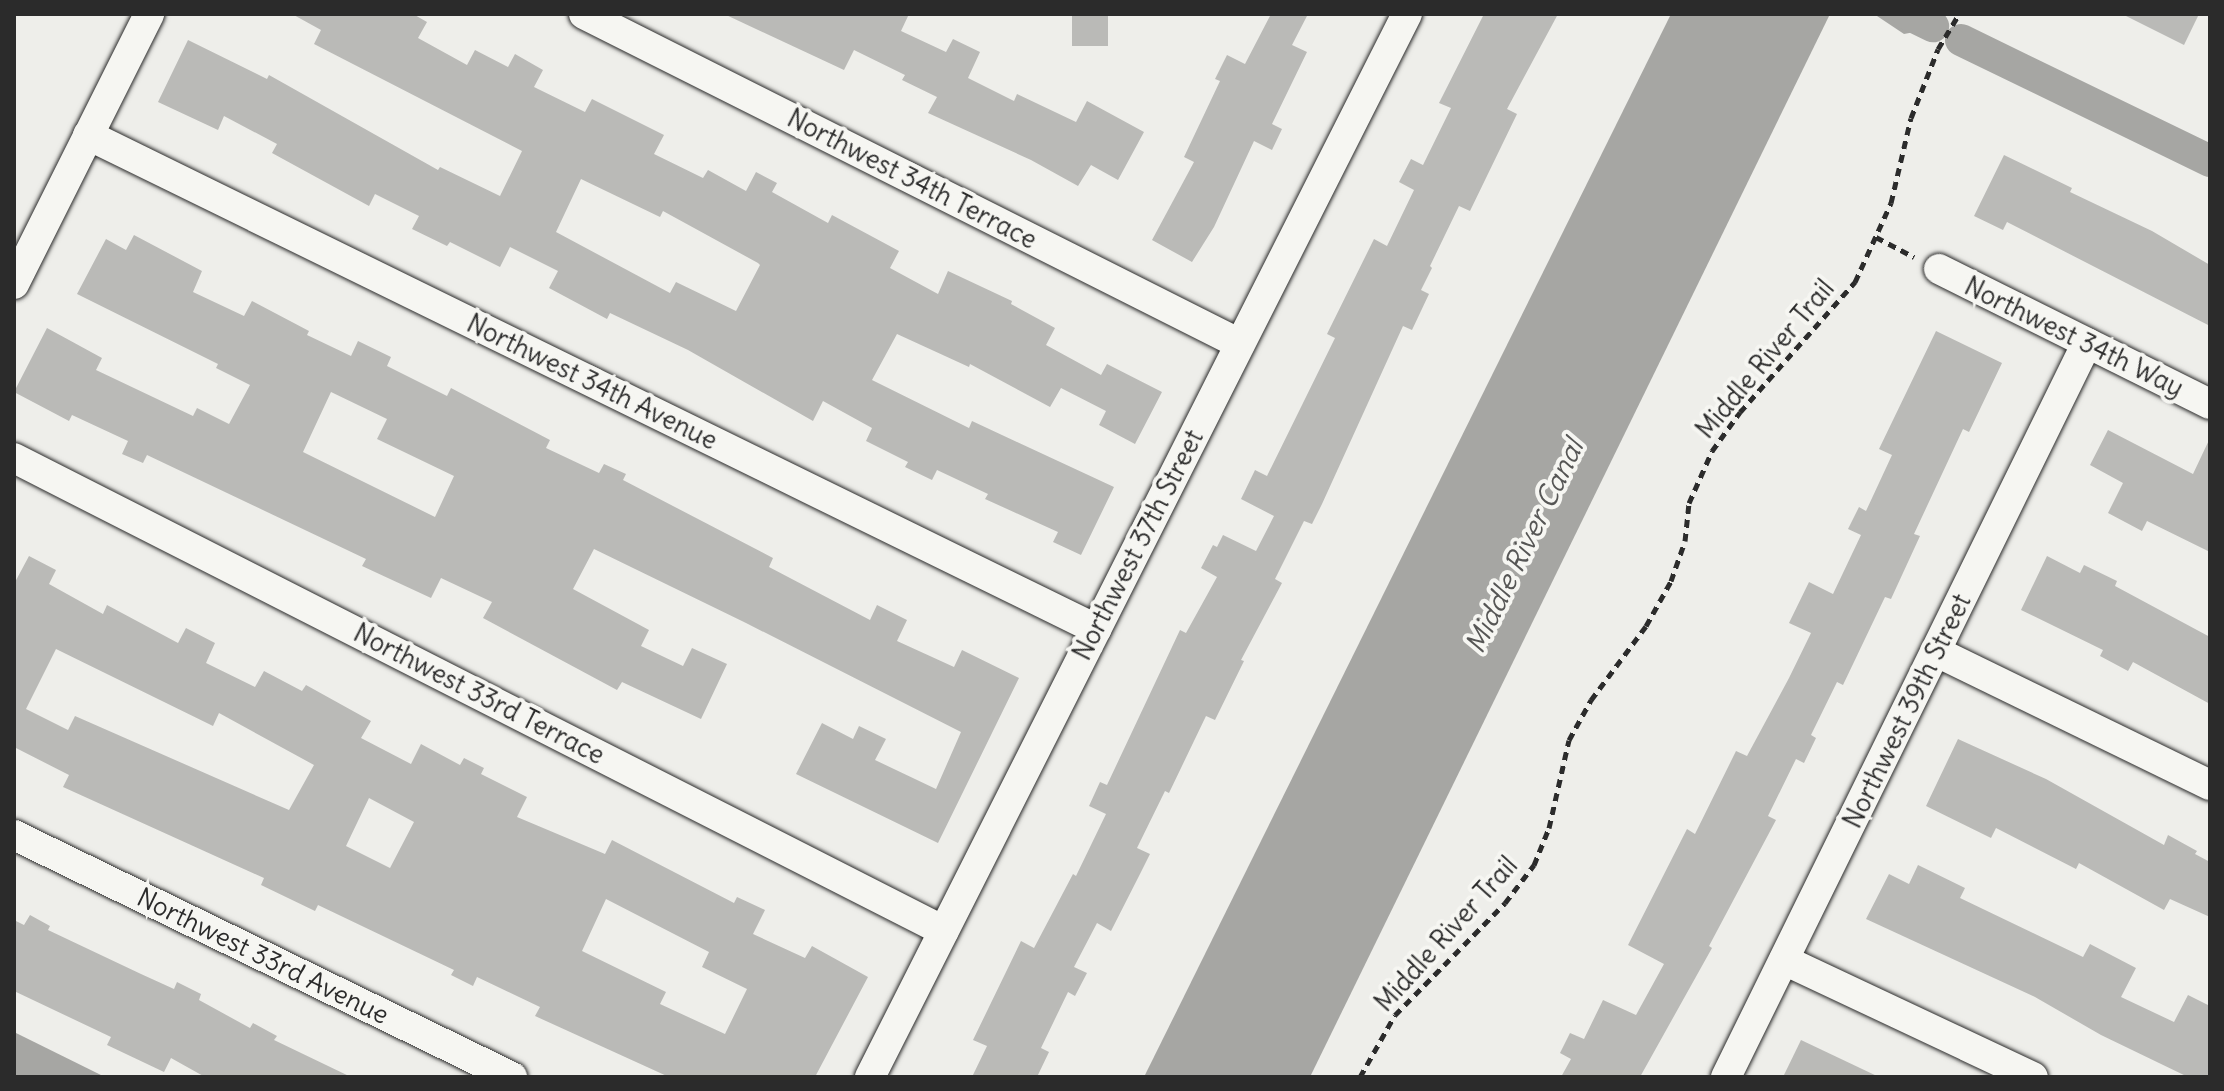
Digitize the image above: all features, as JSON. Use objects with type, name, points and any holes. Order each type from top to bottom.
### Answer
[{"type":"street","points":[[14,284],[149,14]]},
{"type":"street","name":"Northwest 34th Terrace","points":[[584,14],[1240,344]]},
{"type":"street","name":"Northwest 37th Street","points":[[870,1077],[1407,14]]},
{"type":"street","name":"Northwest 34th Avenue","points":[[88,135],[1096,629]]},
{"type":"street","name":"Northwest 34th Way","points":[[1939,269],[2210,404]]},
{"type":"street","name":"Northwest 39th Street","points":[[1726,1077],[2087,343]]},
{"type":"street","name":"Northwest 33rd Terrace","points":[[14,458],[944,931]]},
{"type":"street","points":[[1937,652],[2210,785]]},
{"type":"street","name":"Northwest 33rd Avenue","points":[[14,835],[512,1077]]},
{"type":"street","points":[[1784,960],[2033,1077]]},
{"type":"path","name":"Middle River Trail","points":[[1360,1077],[1395,1015],[1505,903],[1534,865],[1549,828],[1569,740],[1591,700],[1646,626],[1671,581],[1685,541],[1689,503],[1712,451],[1740,412],[1855,282],[1891,203],[1911,118],[1938,49],[1959,14]]},
{"type":"path","points":[[1876,237],[1939,269]]},
{"type":"water","name":"Middle River Canal","points":[[1671,14],[1830,14],[1310,1077],[1144,1077]]},
{"type":"water","points":[[1874,14],[1933,14],[1925,30],[1904,34]]},
{"type":"water","points":[[14,1032],[105,1077],[14,1077]]},
{"type":"building","points":[[292,14],[413,14],[427,22],[418,38],[467,65],[475,50],[508,67],[515,54],[543,70],[534,87],[585,112],[592,99],[664,135],[654,154],[703,178],[708,170],[746,191],[756,172],[777,183],[772,192],[828,223],[832,215],[899,251],[890,268],[938,294],[948,271],[1012,301],[1011,304],[1055,328],[1046,345],[1101,375],[1107,364],[1162,392],[1135,444],[1099,425],[1106,411],[1061,388],[1050,407],[970,364],[969,367],[897,334],[872,380],[969,428],[972,421],[1114,487],[1081,555],[1053,542],[1058,532],[985,499],[988,494],[937,470],[932,480],[905,467],[908,462],[866,441],[872,428],[823,401],[813,421],[688,350],[610,313],[607,319],[549,288],[558,271],[510,247],[500,267],[450,242],[447,246],[412,229],[419,216],[375,194],[369,206],[272,153],[277,144],[224,116],[218,130],[158,102],[188,40],[267,79],[269,75],[438,170],[440,167],[500,196],[522,151],[314,44],[321,30]],"holes":[[[581,179],[660,217],[663,211],[760,265],[736,311],[676,282],[670,293],[556,232]]]},
{"type":"building","points":[[724,14],[909,14],[901,31],[946,52],[953,39],[980,52],[968,78],[1014,101],[1017,94],[1076,122],[1087,101],[1144,132],[1118,180],[1091,165],[1078,186],[1031,160],[928,113],[937,97],[902,80],[905,75],[854,50],[844,70]]},
{"type":"building","points":[[1072,14],[1108,14],[1108,46],[1072,46]]},
{"type":"building","points":[[1271,14],[1308,14],[1292,45],[1307,52],[1272,124],[1282,129],[1272,150],[1254,141],[1214,227],[1192,262],[1152,240],[1194,162],[1184,157],[1220,81],[1215,79],[1227,55],[1245,64]]},
{"type":"building","points":[[1484,14],[1558,14],[1507,109],[1517,114],[1470,211],[1459,206],[1430,266],[1432,268],[1421,290],[1429,294],[1412,330],[1403,326],[1312,524],[1304,521],[1275,579],[1282,583],[1241,660],[1244,661],[1215,720],[1206,716],[1169,793],[1165,791],[1137,848],[1150,854],[1140,874],[1111,931],[1097,923],[1074,967],[1087,973],[1075,996],[1068,992],[1041,1048],[1049,1052],[1037,1077],[972,1077],[987,1046],[973,1040],[1021,941],[1034,948],[1073,874],[1076,876],[1106,814],[1089,806],[1100,782],[1107,785],[1180,630],[1186,633],[1217,577],[1201,568],[1213,545],[1217,547],[1223,535],[1256,551],[1274,516],[1241,499],[1255,470],[1267,476],[1335,338],[1327,334],[1374,239],[1387,246],[1414,190],[1399,182],[1411,159],[1423,165],[1451,108],[1439,103]]},
{"type":"building","points":[[2122,14],[2199,14],[2184,45]]},
{"type":"building","points":[[2004,155],[2072,188],[2070,192],[2152,231],[2210,265],[2210,326],[2007,222],[2003,230],[1974,216]]},
{"type":"building","points":[[134,235],[202,271],[193,292],[244,316],[252,301],[309,331],[307,335],[351,356],[358,341],[391,357],[387,366],[447,396],[451,388],[550,440],[546,448],[599,473],[604,464],[626,474],[623,480],[773,558],[769,567],[870,620],[877,605],[907,620],[897,641],[954,667],[962,650],[1019,678],[938,843],[796,774],[822,723],[853,739],[859,726],[886,739],[875,760],[936,789],[961,732],[746,623],[594,549],[573,589],[649,630],[641,646],[683,666],[692,648],[727,664],[701,719],[622,682],[617,690],[483,618],[492,602],[441,578],[431,598],[362,566],[366,559],[147,455],[143,463],[122,454],[128,441],[72,415],[69,421],[14,392],[47,328],[102,358],[96,370],[193,416],[197,408],[229,424],[250,385],[216,368],[218,364],[77,294],[106,239],[126,250]],"holes":[[[331,392],[387,419],[377,439],[454,476],[435,517],[303,452]]]},
{"type":"building","points":[[1936,331],[2002,363],[1969,432],[1963,429],[1914,534],[1920,536],[1891,599],[1885,597],[1843,685],[1837,682],[1811,735],[1816,738],[1804,763],[1796,759],[1768,816],[1776,820],[1709,946],[1712,948],[1640,1077],[1561,1077],[1571,1059],[1560,1053],[1570,1033],[1584,1039],[1603,1000],[1636,1015],[1664,964],[1628,945],[1687,829],[1695,834],[1736,751],[1747,756],[1789,678],[1811,633],[1789,623],[1809,582],[1833,594],[1861,535],[1848,529],[1859,507],[1866,511],[1892,455],[1879,449]]},
{"type":"building","points":[[2108,430],[2193,474],[2210,438],[2210,552],[2147,521],[2142,531],[2108,513],[2123,483],[2090,465]]},
{"type":"building","points":[[29,556],[56,570],[49,584],[103,614],[107,605],[178,643],[186,628],[215,643],[206,663],[255,687],[264,671],[302,691],[306,685],[371,721],[361,738],[411,764],[421,744],[460,765],[464,758],[484,768],[481,774],[527,797],[517,817],[605,854],[612,840],[734,903],[737,897],[765,910],[753,934],[805,958],[812,946],[868,977],[815,1077],[669,1077],[535,1016],[540,1007],[477,977],[473,986],[451,975],[454,970],[318,905],[315,911],[261,885],[264,878],[63,787],[69,775],[14,747],[14,584]],"holes":[[[56,649],[213,726],[219,713],[314,765],[289,810],[75,716],[68,730],[26,709]],[[369,798],[414,822],[390,868],[346,846]],[[606,899],[709,952],[702,967],[747,989],[725,1034],[660,1004],[666,992],[582,951]]]},
{"type":"building","points":[[2047,556],[2080,573],[2084,565],[2117,581],[2115,586],[2210,637],[2210,704],[2133,662],[2128,671],[2100,656],[2103,650],[2021,610]]},
{"type":"building","points":[[1958,739],[2046,779],[2164,845],[2168,835],[2197,851],[2195,854],[2210,862],[2210,917],[2170,899],[2164,910],[2079,863],[2076,869],[1996,828],[1991,838],[1926,806]]},
{"type":"building","points":[[1918,865],[1965,888],[1960,898],[2083,957],[2090,944],[2136,968],[2121,997],[2174,1022],[2188,995],[2210,1006],[2210,1077],[2188,1077],[2101,1035],[2035,997],[1866,919],[1889,874],[1909,884]]},
{"type":"building","points":[[30,915],[50,926],[48,930],[141,974],[174,989],[177,982],[201,994],[199,1000],[250,1028],[253,1023],[277,1036],[274,1040],[351,1077],[205,1077],[171,1058],[164,1072],[107,1045],[111,1037],[14,991],[14,920],[24,925]]},
{"type":"building","points":[[1801,1040],[1879,1077],[1783,1077]]},
{"type":"waterway","points":[[1908,14],[1933,26]]},
{"type":"waterway","points":[[1961,40],[2210,161]]}]
